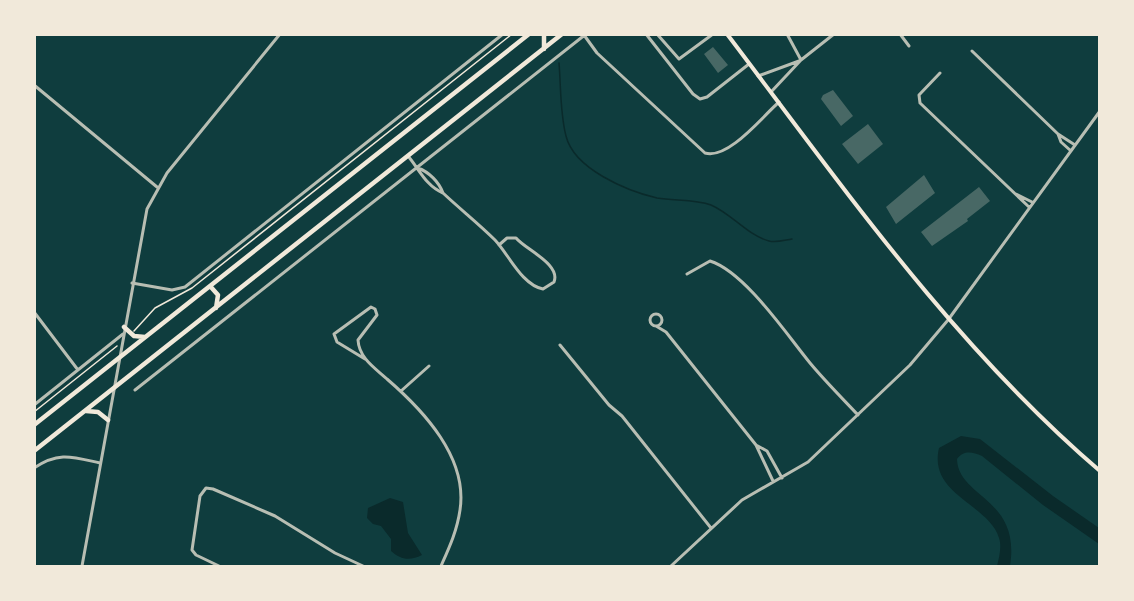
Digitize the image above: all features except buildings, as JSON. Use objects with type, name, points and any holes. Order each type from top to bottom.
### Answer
[{"type":"main road","points":[[34,425],[529,34]]},
{"type":"main road","points":[[544,34],[544,49]]},
{"type":"main road","points":[[34,451],[562,34]]},
{"type":"main road","points":[[727,34],[948,320],[1030,407],[1100,471]]},
{"type":"main road","points":[[210,286],[218,295],[216,308]]},
{"type":"main road","points":[[124,327],[134,336],[145,337]]},
{"type":"main road","points":[[86,411],[100,413],[108,420]]},
{"type":"street","points":[[82,567],[144,217],[157,187],[280,34]]},
{"type":"street","points":[[132,283],[172,290],[185,287],[503,34]]},
{"type":"street","points":[[646,34],[693,94],[700,99],[707,97],[749,64]]},
{"type":"street","points":[[657,34],[679,59],[713,34]]},
{"type":"street","points":[[787,34],[801,60]]},
{"type":"street","points":[[771,92],[801,60],[834,34]]},
{"type":"street","points":[[900,34],[909,46]]},
{"type":"street","points":[[135,390],[585,35],[597,53],[705,153],[720,153],[757,124],[779,102]]},
{"type":"street","points":[[972,51],[1058,134],[1075,145]]},
{"type":"street","points":[[759,76],[801,60]]},
{"type":"street","points":[[940,73],[918,95],[920,103],[1029,207]]},
{"type":"street","points":[[34,85],[157,187]]},
{"type":"street","points":[[671,567],[742,500],[808,462],[910,365],[948,320],[1100,111]]},
{"type":"street","points":[[1058,134],[1061,142],[1071,151]]},
{"type":"street","points":[[408,156],[420,174],[499,245],[517,269],[534,285],[543,289],[554,282],[554,271],[549,264],[527,250],[516,238],[507,237],[499,245]]},
{"type":"street","points":[[1016,194],[1032,202]]},
{"type":"street","points":[[687,274],[710,261],[733,276],[768,310],[813,366],[858,415]]},
{"type":"street","points":[[365,359],[359,351],[358,340],[377,315],[375,309],[371,307],[334,334],[337,342],[365,359],[401,391],[442,438],[458,476],[461,500],[458,522],[441,567]]},
{"type":"street","points":[[34,312],[78,370]]},
{"type":"street","points":[[666,332],[650,322],[653,315],[661,315],[666,332],[756,445],[774,482]]},
{"type":"street","points":[[656,326],[662,321]]},
{"type":"street","points":[[34,405],[123,334]]},
{"type":"street","points":[[560,345],[609,405],[622,416],[711,528]]},
{"type":"street","points":[[401,391],[429,366]]},
{"type":"street","points":[[756,445],[767,452],[782,478]]},
{"type":"street","points":[[34,468],[50,458],[60,456],[100,463]]},
{"type":"street","points":[[766,467],[774,463]]},
{"type":"street","points":[[219,567],[193,552],[200,496],[203,489],[213,489],[266,512],[363,567]]},
{"type":"path","points":[[133,332],[155,308],[192,288],[512,34]]},
{"type":"path","points":[[34,412],[115,348]]},
{"type":"water","points":[[961,436],[980,439],[1053,496],[1099,528],[1099,544],[1043,505],[982,456],[965,453],[957,459],[960,472],[967,482],[998,512],[1006,526],[1011,543],[1010,566],[997,566],[1000,545],[993,526],[951,488],[942,477],[938,464],[939,448]]},
{"type":"water","points":[[390,498],[403,502],[408,533],[422,555],[406,559],[395,554],[391,551],[391,539],[381,526],[373,524],[367,518],[368,508]]},
{"type":"waterway","points":[[559,63],[566,136],[579,159],[590,168],[617,184],[645,195],[711,205],[754,234],[769,241],[792,239]]}]
